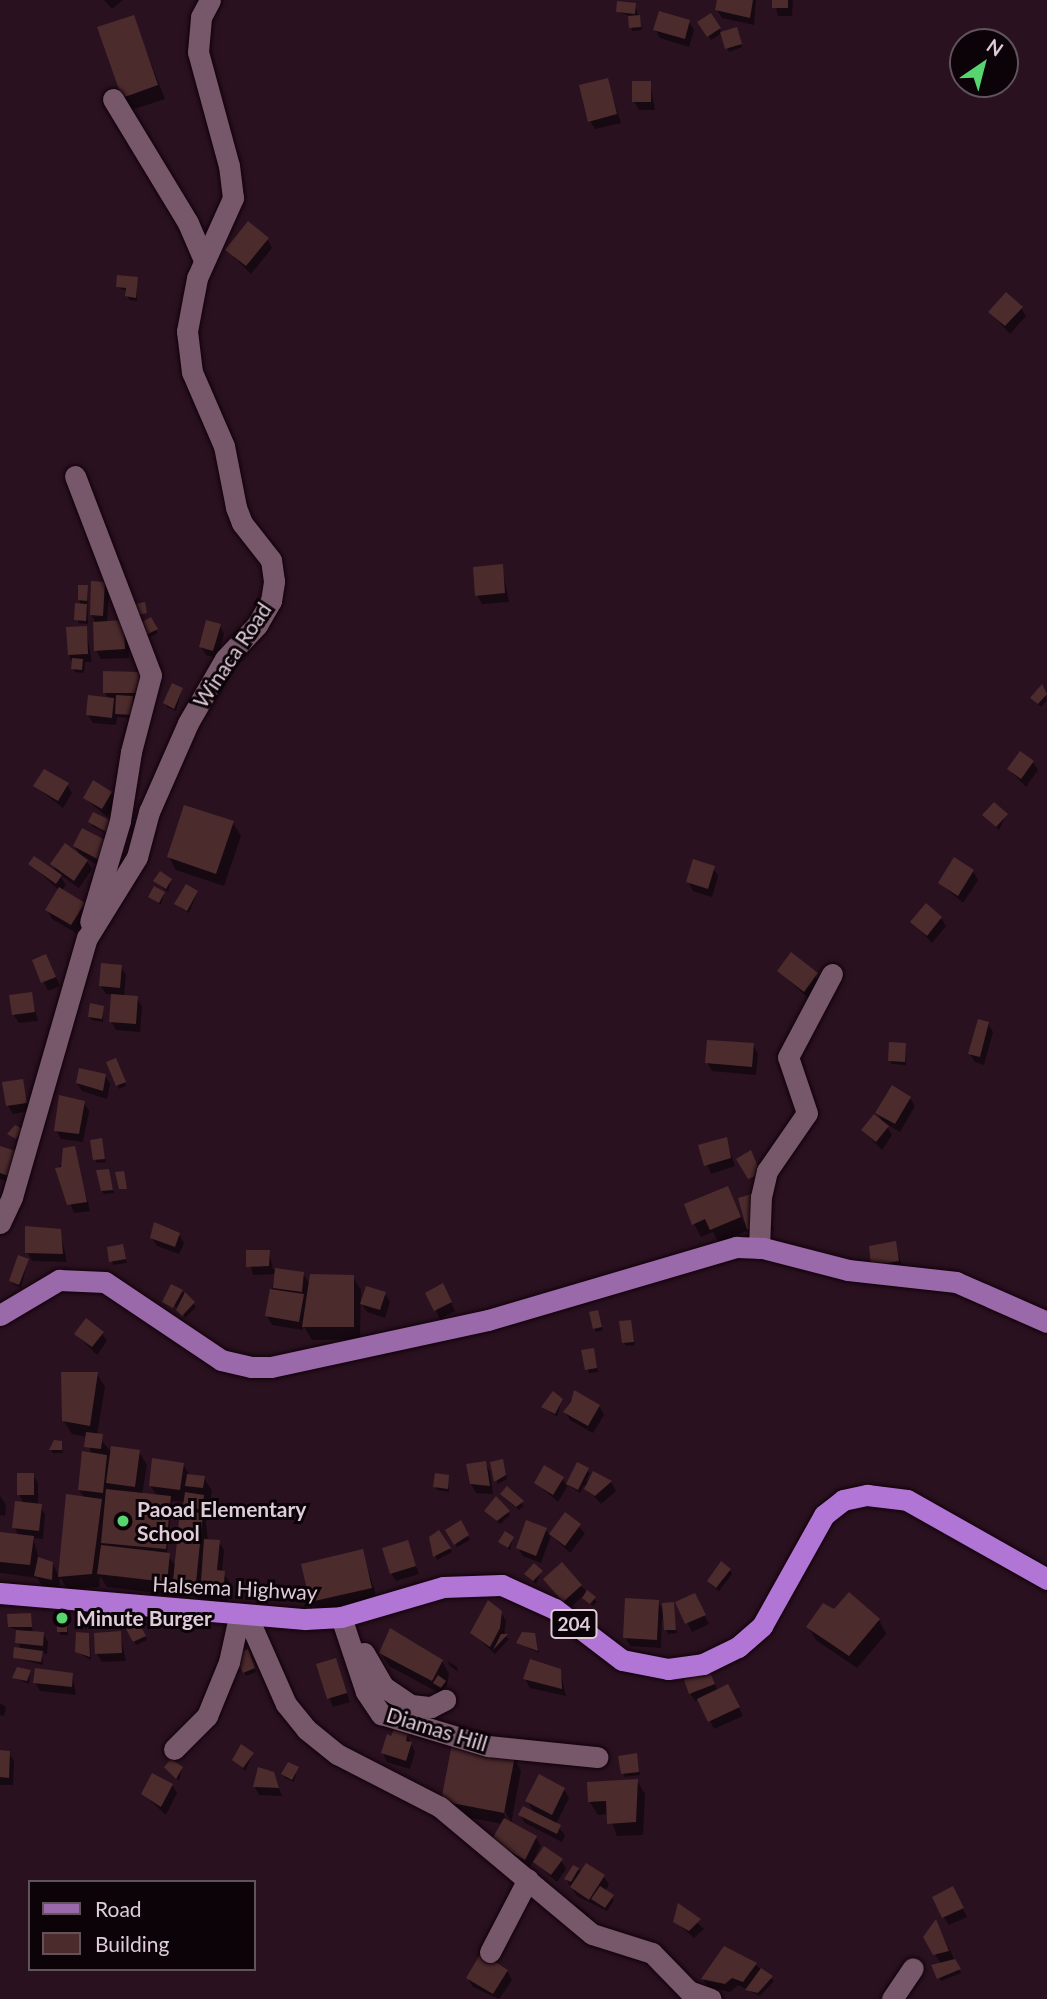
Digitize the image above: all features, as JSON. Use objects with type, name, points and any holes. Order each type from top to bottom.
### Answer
[{"type":"highway","name":"Halsema Highway","points":[[0,1593],[243,1617],[348,1615],[443,1587],[502,1585],[555,1609],[621,1660],[667,1669],[704,1664],[738,1647],[762,1626],[824,1515],[843,1500],[867,1495],[907,1500],[1047,1579]]},
{"type":"main road","points":[[0,1315],[58,1280],[105,1282],[221,1360],[251,1367],[271,1367],[488,1320],[708,1252],[759,1248],[848,1270],[956,1282],[1047,1322]]},
{"type":"street","name":"Winaca Road","points":[[0,1223],[12,1197],[87,938],[137,857],[149,812],[188,723],[225,659],[257,625],[271,601],[274,581],[271,560],[242,523],[224,446],[192,372],[187,331],[191,298],[204,260],[233,198],[229,166],[198,52],[201,18],[210,0]]},
{"type":"street","points":[[113,99],[188,223],[204,260]]},
{"type":"street","points":[[75,476],[151,676],[131,752],[120,821],[87,938]]},
{"type":"street","points":[[759,1248],[761,1196],[767,1171],[807,1113],[788,1056],[832,974]]},
{"type":"street","points":[[348,1615],[370,1669],[384,1687],[411,1705],[431,1707],[445,1700]]},
{"type":"street","name":"Diamas Hill","points":[[348,1615],[366,1692],[381,1714],[488,1746],[597,1758]]},
{"type":"street","points":[[174,1749],[207,1716],[229,1662],[243,1617]]},
{"type":"street","points":[[243,1617],[286,1704],[306,1728],[338,1754],[432,1802],[592,1934],[652,1953],[689,1991],[711,1999]]},
{"type":"street","points":[[490,1952],[528,1879]]},
{"type":"street","points":[[892,1999],[913,1968]]},
{"type":"building","points":[[717,0],[753,0],[750,18],[715,10]]},
{"type":"building","points":[[772,0],[788,0],[788,8],[772,8]]},
{"type":"building","points":[[617,1],[636,3],[635,14],[616,12]]},
{"type":"building","points":[[659,11],[690,20],[685,39],[653,30]]},
{"type":"building","points":[[711,13],[721,28],[707,37],[697,22]]},
{"type":"building","points":[[134,15],[158,85],[122,98],[97,27]]},
{"type":"building","points":[[640,15],[641,27],[629,28],[628,16]]},
{"type":"building","points":[[737,27],[742,44],[725,49],[720,32]]},
{"type":"building","points":[[608,78],[617,114],[588,122],[579,85]]},
{"type":"building","points":[[632,81],[651,81],[651,102],[632,102]]},
{"type":"building","points":[[248,221],[269,238],[246,266],[225,250]]},
{"type":"building","points":[[117,275],[138,277],[136,298],[125,296],[126,288],[116,287]]},
{"type":"building","points":[[1006,292],[1023,307],[1005,326],[988,312]]},
{"type":"building","points":[[503,564],[505,593],[475,596],[473,567]]},
{"type":"building","points":[[91,581],[105,582],[103,616],[90,615]]},
{"type":"building","points":[[78,585],[88,585],[87,601],[78,600]]},
{"type":"building","points":[[145,602],[147,613],[137,615],[135,604]]},
{"type":"building","points":[[75,603],[87,604],[86,621],[74,620]]},
{"type":"building","points":[[151,617],[158,629],[146,635],[140,623]]},
{"type":"building","points":[[124,620],[125,649],[94,651],[93,622]]},
{"type":"building","points":[[206,620],[221,624],[213,651],[199,647]]},
{"type":"building","points":[[87,626],[88,654],[68,655],[66,627]]},
{"type":"building","points":[[72,658],[83,659],[82,670],[71,669]]},
{"type":"building","points":[[103,671],[140,672],[139,693],[103,693]]},
{"type":"building","points":[[172,683],[183,688],[174,709],[163,703]]},
{"type":"building","points":[[1042,684],[1047,694],[1038,704],[1030,698]]},
{"type":"building","points":[[88,695],[114,698],[112,718],[86,715]]},
{"type":"building","points":[[116,695],[133,696],[132,715],[115,714]]},
{"type":"building","points":[[1020,751],[1034,761],[1021,779],[1007,769]]},
{"type":"building","points":[[44,769],[69,783],[58,801],[33,786]]},
{"type":"building","points":[[93,780],[112,792],[102,809],[83,798]]},
{"type":"building","points":[[994,802],[1008,814],[996,827],[982,815]]},
{"type":"building","points":[[184,805],[234,821],[216,874],[167,857]]},
{"type":"building","points":[[93,812],[114,822],[108,833],[88,822]]},
{"type":"building","points":[[82,828],[111,843],[101,861],[73,846]]},
{"type":"building","points":[[65,843],[88,860],[74,881],[50,864]]},
{"type":"building","points":[[34,856],[62,875],[56,884],[28,864]]},
{"type":"building","points":[[954,857],[974,870],[958,896],[938,883]]},
{"type":"building","points":[[693,859],[715,866],[708,889],[686,882]]},
{"type":"building","points":[[160,871],[172,879],[166,889],[153,881]]},
{"type":"building","points":[[186,884],[198,891],[187,911],[174,904]]},
{"type":"building","points":[[154,886],[165,892],[159,903],[148,897]]},
{"type":"building","points":[[59,887],[85,903],[71,925],[45,910]]},
{"type":"building","points":[[926,903],[942,917],[927,936],[910,922]]},
{"type":"building","points":[[791,952],[818,973],[804,992],[777,971]]},
{"type":"building","points":[[46,954],[56,977],[41,983],[32,960]]},
{"type":"building","points":[[101,963],[122,965],[120,988],[99,986]]},
{"type":"building","points":[[32,992],[35,1012],[12,1015],[9,995]]},
{"type":"building","points":[[111,994],[138,996],[136,1024],[109,1022]]},
{"type":"building","points":[[90,1003],[104,1006],[102,1019],[88,1017]]},
{"type":"building","points":[[978,1019],[989,1022],[980,1057],[968,1054]]},
{"type":"building","points":[[707,1040],[754,1043],[752,1067],[705,1063]]},
{"type":"building","points":[[889,1042],[906,1043],[905,1062],[888,1061]]},
{"type":"building","points":[[116,1058],[126,1082],[116,1086],[106,1062]]},
{"type":"building","points":[[79,1068],[106,1074],[103,1091],[76,1083]]},
{"type":"building","points":[[23,1079],[27,1103],[6,1106],[2,1082]]},
{"type":"building","points":[[892,1085],[911,1097],[895,1124],[875,1113]]},
{"type":"building","points":[[59,1095],[85,1101],[79,1134],[54,1131]]},
{"type":"building","points":[[874,1114],[889,1126],[876,1142],[861,1130]]},
{"type":"building","points":[[15,1125],[23,1129],[16,1139],[7,1134]]},
{"type":"building","points":[[727,1137],[731,1158],[704,1166],[698,1145]]},
{"type":"building","points":[[102,1138],[105,1159],[93,1160],[90,1140]]},
{"type":"building","points":[[0,1146],[19,1152],[11,1177],[0,1173]]},
{"type":"building","points":[[75,1146],[87,1202],[67,1205],[55,1168],[61,1167],[63,1148]]},
{"type":"building","points":[[751,1150],[761,1174],[748,1179],[736,1159]]},
{"type":"building","points":[[109,1169],[113,1190],[101,1191],[96,1170]]},
{"type":"building","points":[[124,1171],[127,1189],[119,1189],[115,1172]]},
{"type":"building","points":[[728,1186],[741,1217],[710,1230],[705,1219],[692,1225],[684,1204]]},
{"type":"building","points":[[758,1192],[770,1221],[747,1230],[738,1198]]},
{"type":"building","points":[[154,1222],[180,1233],[175,1247],[150,1238]]},
{"type":"building","points":[[25,1226],[61,1229],[63,1254],[25,1253]]},
{"type":"building","points":[[896,1241],[899,1261],[871,1266],[869,1246]]},
{"type":"building","points":[[123,1244],[126,1259],[109,1262],[107,1247]]},
{"type":"building","points":[[246,1250],[270,1250],[269,1266],[246,1267]]},
{"type":"building","points":[[18,1255],[29,1259],[19,1285],[9,1281]]},
{"type":"building","points":[[275,1268],[304,1272],[302,1292],[273,1288]]},
{"type":"building","points":[[310,1274],[354,1275],[354,1327],[302,1327]]},
{"type":"building","points":[[443,1283],[452,1302],[434,1311],[425,1293]]},
{"type":"building","points":[[171,1284],[183,1290],[173,1308],[162,1302]]},
{"type":"building","points":[[366,1286],[386,1292],[380,1310],[360,1304]]},
{"type":"building","points":[[270,1289],[304,1294],[299,1322],[265,1316]]},
{"type":"building","points":[[185,1292],[195,1302],[182,1316],[176,1310]]},
{"type":"building","points":[[598,1310],[602,1327],[593,1329],[589,1312]]},
{"type":"building","points":[[86,1318],[104,1332],[92,1347],[74,1334]]},
{"type":"building","points":[[631,1320],[634,1342],[622,1343],[619,1321]]},
{"type":"building","points":[[594,1348],[597,1368],[585,1370],[581,1350]]},
{"type":"building","points":[[61,1372],[98,1372],[90,1426],[62,1421]]},
{"type":"building","points":[[574,1390],[600,1405],[588,1426],[563,1412],[571,1402]]},
{"type":"building","points":[[553,1391],[563,1399],[555,1414],[541,1407]]},
{"type":"building","points":[[86,1432],[103,1434],[101,1449],[84,1447]]},
{"type":"building","points":[[54,1440],[62,1441],[62,1450],[49,1450]]},
{"type":"building","points":[[111,1446],[140,1450],[135,1487],[106,1483]]},
{"type":"building","points":[[82,1451],[107,1455],[103,1493],[78,1490]]},
{"type":"building","points":[[152,1458],[184,1463],[180,1490],[149,1486]]},
{"type":"building","points":[[503,1459],[506,1475],[494,1482],[490,1462]]},
{"type":"building","points":[[486,1461],[490,1486],[470,1484],[466,1464]]},
{"type":"building","points":[[577,1462],[589,1468],[578,1490],[566,1484]]},
{"type":"building","points":[[544,1465],[564,1477],[553,1495],[534,1483]]},
{"type":"building","points":[[593,1471],[612,1481],[595,1496],[584,1489]]},
{"type":"building","points":[[17,1473],[34,1473],[34,1495],[17,1495]]},
{"type":"building","points":[[435,1473],[449,1475],[448,1489],[433,1487]]},
{"type":"building","points":[[187,1474],[205,1476],[203,1488],[185,1486]]},
{"type":"building","points":[[507,1486],[524,1501],[516,1507],[500,1494]]},
{"type":"building","points":[[106,1489],[171,1496],[166,1549],[101,1543]]},
{"type":"building","points":[[185,1492],[204,1495],[202,1510],[183,1506]]},
{"type":"building","points":[[66,1494],[102,1499],[92,1574],[58,1577]]},
{"type":"building","points":[[496,1496],[510,1511],[497,1521],[484,1511]]},
{"type":"building","points":[[15,1501],[42,1504],[39,1531],[12,1528]]},
{"type":"building","points":[[180,1511],[203,1513],[196,1583],[173,1581]]},
{"type":"building","points":[[565,1512],[581,1524],[565,1546],[549,1534]]},
{"type":"building","points":[[461,1520],[469,1535],[454,1545],[445,1530]]},
{"type":"building","points":[[526,1520],[547,1528],[536,1556],[516,1548]]},
{"type":"building","points":[[439,1530],[451,1548],[433,1557],[429,1537]]},
{"type":"building","points":[[505,1531],[514,1537],[508,1548],[498,1542]]},
{"type":"building","points":[[0,1532],[34,1536],[30,1565],[0,1562]]},
{"type":"building","points":[[204,1539],[220,1540],[217,1570],[225,1571],[223,1597],[200,1595]]},
{"type":"building","points":[[408,1540],[416,1566],[390,1574],[382,1548]]},
{"type":"building","points":[[101,1545],[170,1553],[167,1582],[97,1574]]},
{"type":"building","points":[[363,1549],[372,1588],[310,1602],[301,1564]]},
{"type":"building","points":[[38,1557],[53,1562],[52,1580],[34,1576]]},
{"type":"building","points":[[721,1561],[731,1569],[716,1588],[707,1581]]},
{"type":"building","points":[[562,1562],[582,1585],[563,1602],[543,1579]]},
{"type":"building","points":[[534,1563],[543,1571],[533,1581],[524,1574]]},
{"type":"building","points":[[587,1590],[596,1597],[590,1604],[582,1598]]},
{"type":"building","points":[[849,1592],[880,1619],[849,1656],[806,1627],[823,1603],[834,1609]]},
{"type":"building","points":[[695,1593],[706,1615],[685,1624],[675,1602]]},
{"type":"building","points":[[625,1598],[659,1600],[657,1640],[623,1638]]},
{"type":"building","points":[[488,1600],[502,1611],[500,1628],[490,1647],[470,1633]]},
{"type":"building","points":[[674,1602],[676,1630],[664,1630],[662,1603]]},
{"type":"building","points":[[31,1613],[32,1627],[8,1627],[7,1614]]},
{"type":"building","points":[[57,1616],[67,1616],[67,1632],[57,1632]]},
{"type":"building","points":[[137,1619],[146,1636],[133,1642],[124,1625]]},
{"type":"building","points":[[390,1628],[443,1660],[432,1681],[379,1653]]},
{"type":"building","points":[[16,1630],[44,1632],[43,1646],[15,1643]]},
{"type":"building","points":[[121,1631],[122,1653],[95,1654],[94,1633]]},
{"type":"building","points":[[76,1632],[89,1633],[90,1657],[75,1652]]},
{"type":"building","points":[[522,1632],[535,1633],[538,1651],[516,1643]]},
{"type":"building","points":[[501,1634],[508,1634],[493,1650]]},
{"type":"building","points":[[14,1647],[43,1651],[41,1662],[13,1658]]},
{"type":"building","points":[[248,1649],[255,1668],[243,1673],[235,1654]]},
{"type":"building","points":[[336,1658],[347,1693],[327,1699],[316,1664]]},
{"type":"building","points":[[530,1659],[561,1669],[562,1689],[523,1679]]},
{"type":"building","points":[[17,1667],[31,1670],[27,1681],[12,1678]]},
{"type":"building","points":[[35,1668],[73,1673],[72,1687],[33,1683]]},
{"type":"building","points":[[709,1670],[715,1684],[689,1694],[684,1680]]},
{"type":"building","points":[[438,1675],[446,1681],[441,1688],[433,1683]]},
{"type":"building","points":[[728,1684],[740,1707],[708,1722],[697,1699]]},
{"type":"building","points":[[394,1729],[408,1733],[406,1741],[412,1742],[406,1761],[381,1753],[387,1734],[391,1736]]},
{"type":"building","points":[[241,1744],[254,1753],[243,1768],[232,1760]]},
{"type":"building","points":[[452,1744],[515,1756],[504,1813],[441,1801]]},
{"type":"building","points":[[0,1750],[10,1751],[9,1778],[0,1777]]},
{"type":"building","points":[[637,1753],[639,1772],[621,1774],[618,1756]]},
{"type":"building","points":[[171,1759],[183,1767],[176,1779],[164,1767]]},
{"type":"building","points":[[288,1762],[299,1767],[292,1780],[281,1774]]},
{"type":"building","points":[[258,1767],[274,1772],[279,1788],[253,1787]]},
{"type":"building","points":[[152,1773],[173,1784],[161,1807],[141,1794]]},
{"type":"building","points":[[539,1774],[565,1788],[552,1815],[525,1801]]},
{"type":"building","points":[[638,1779],[636,1822],[607,1824],[606,1801],[588,1802],[587,1782]]},
{"type":"building","points":[[523,1806],[561,1825],[557,1834],[518,1815]]},
{"type":"building","points":[[504,1818],[537,1836],[525,1860],[491,1841]]},
{"type":"building","points":[[544,1846],[563,1859],[551,1875],[533,1862]]},
{"type":"building","points":[[586,1863],[605,1875],[589,1900],[570,1887]]},
{"type":"building","points":[[573,1865],[579,1868],[571,1882],[564,1879]]},
{"type":"building","points":[[600,1886],[614,1895],[605,1908],[591,1899]]},
{"type":"building","points":[[953,1886],[964,1908],[942,1918],[932,1897]]},
{"type":"building","points":[[678,1903],[701,1919],[689,1931],[673,1922]]},
{"type":"building","points":[[936,1919],[949,1951],[933,1955],[923,1937]]},
{"type":"building","points":[[724,1946],[757,1963],[743,1982],[732,1978],[725,1984],[701,1979]]},
{"type":"building","points":[[481,1953],[508,1970],[493,1994],[466,1978]]},
{"type":"building","points":[[955,1959],[961,1969],[937,1979],[931,1965]]},
{"type":"building","points":[[761,1968],[773,1976],[758,1993],[745,1990]]},
{"type":"place","name":"Paoad Elementary School","points":[[123,1521]]},
{"type":"place","name":"Minute Burger","points":[[62,1618]]}]
